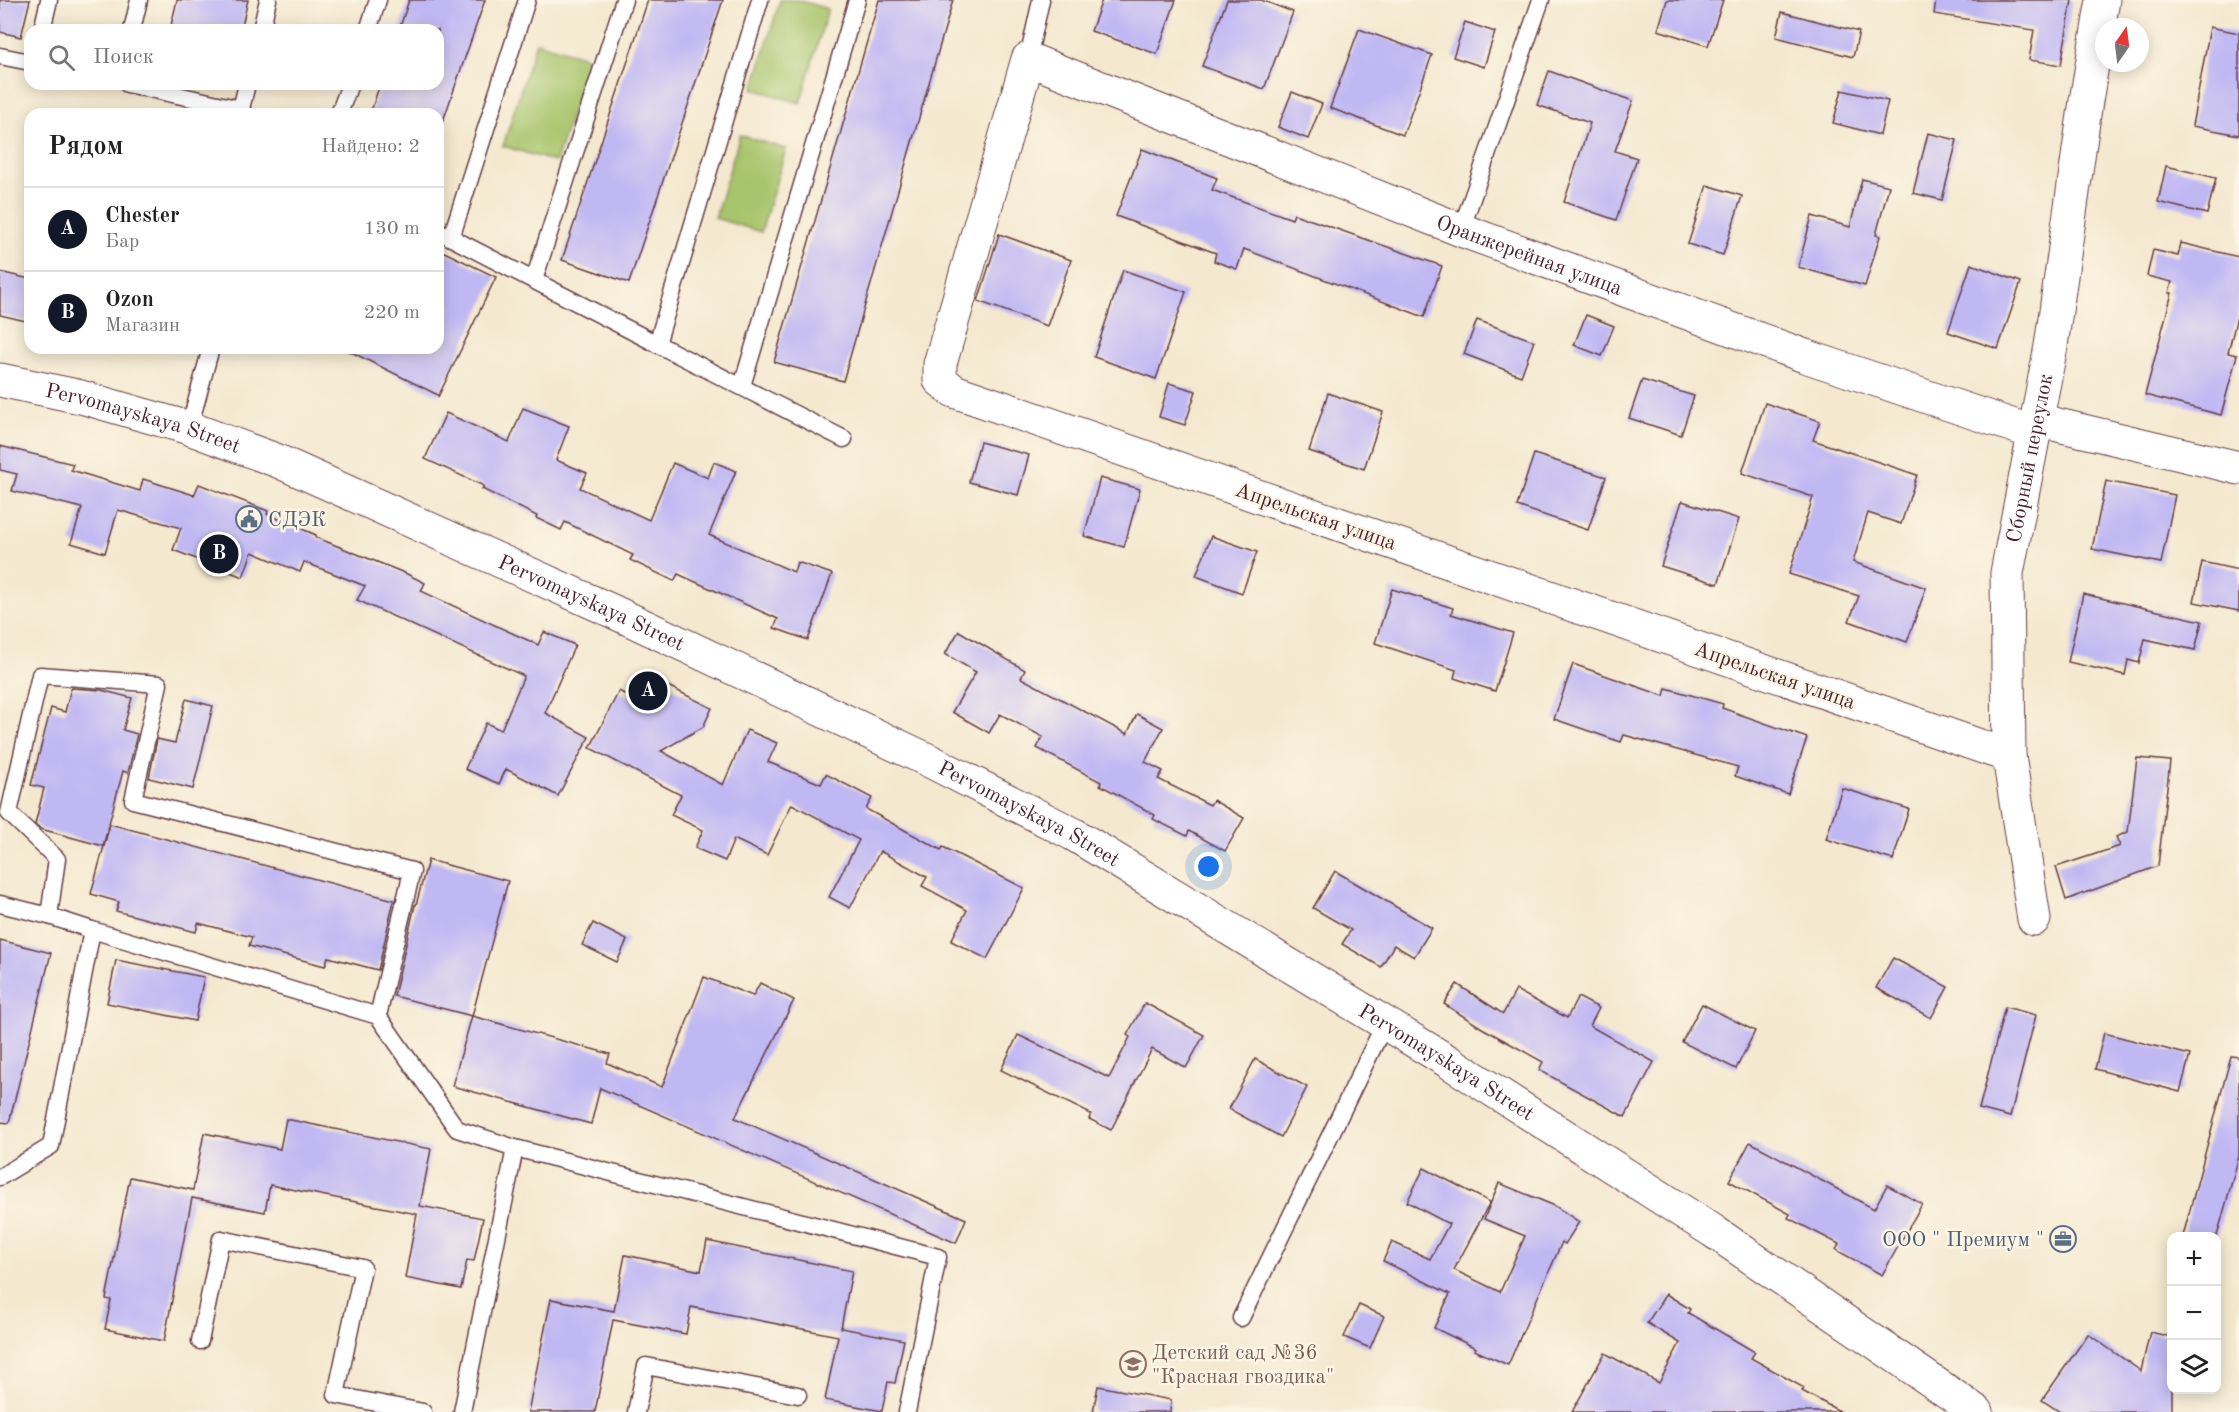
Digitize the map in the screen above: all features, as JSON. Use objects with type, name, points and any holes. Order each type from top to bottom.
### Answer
[{"type":"street","name":"Сборный переулок","points":[[2034,919],[2009,756],[2007,573],[2051,345],[2103,0]]},
{"type":"street","name":"Оранжерейная улица","points":[[1028,59],[1461,230],[1805,356],[2036,426],[2239,468]]},
{"type":"street","name":"Апрельская улица","points":[[1028,59],[940,364],[940,380],[954,391],[2009,756]]},
{"type":"street","name":"Pervomayskaya Street","points":[[0,380],[81,397],[189,428],[278,461],[612,611],[930,761],[1073,834],[1385,1023],[1713,1231],[1977,1412]]},
{"type":"lane","points":[[43,24],[49,0]]},
{"type":"lane","points":[[133,24],[139,0]]},
{"type":"lane","points":[[262,24],[268,0]]},
{"type":"lane","points":[[370,24],[378,0]]},
{"type":"lane","points":[[527,0],[445,235],[844,439]]},
{"type":"lane","points":[[534,280],[624,0]]},
{"type":"lane","points":[[657,344],[760,0]]},
{"type":"lane","points":[[741,386],[857,0]]},
{"type":"lane","points":[[1028,59],[1041,0]]},
{"type":"lane","points":[[1461,230],[1541,0]]},
{"type":"lane","points":[[0,56],[24,61]]},
{"type":"lane","points":[[153,90],[230,108]]},
{"type":"lane","points":[[243,108],[246,90]]},
{"type":"lane","points":[[341,108],[348,90]]},
{"type":"lane","points":[[189,428],[208,354]]},
{"type":"lane","points":[[50,916],[57,859],[9,813],[40,675],[159,684],[133,800],[412,871],[378,1016]]},
{"type":"lane","points":[[0,904],[50,916],[378,1016],[457,1129],[515,1148],[938,1257],[907,1412]]},
{"type":"lane","points":[[0,1177],[51,1146],[92,930]]},
{"type":"lane","points":[[1241,1318],[1385,1023]]},
{"type":"lane","points":[[462,1412],[515,1148]]},
{"type":"lane","points":[[200,1341],[221,1239],[363,1268],[336,1395],[423,1412]]},
{"type":"lane","points":[[636,1412],[646,1366],[798,1395]]},
{"type":"green space","points":[[780,0],[798,0],[828,9],[800,103],[753,89]]},
{"type":"green space","points":[[536,42],[589,58],[556,162],[503,146]]},
{"type":"green space","points":[[740,135],[786,149],[761,232],[715,218]]},
{"type":"building","points":[[0,0],[30,0],[21,37],[0,32]]},
{"type":"building","points":[[177,0],[248,0],[242,24],[171,24]]},
{"type":"building","points":[[409,0],[485,0],[444,118],[444,108],[372,108],[378,90],[444,90],[444,24],[401,24]]},
{"type":"building","points":[[648,0],[723,0],[629,283],[562,260]]},
{"type":"building","points":[[879,0],[953,0],[843,381],[774,362]]},
{"type":"building","points":[[1102,0],[1176,0],[1157,54],[1091,31]]},
{"type":"building","points":[[1227,0],[1261,0],[1293,12],[1264,89],[1202,66]]},
{"type":"building","points":[[1667,0],[1723,0],[1708,46],[1658,30]]},
{"type":"building","points":[[1936,0],[2072,0],[2061,65],[2029,60],[2034,30],[1934,14]]},
{"type":"building","points":[[1782,12],[1859,32],[1853,57],[1776,37]]},
{"type":"building","points":[[1465,22],[1495,32],[1484,67],[1453,57]]},
{"type":"building","points":[[2210,27],[2239,33],[2239,135],[2192,126]]},
{"type":"building","points":[[1359,29],[1432,55],[1403,135],[1330,108]]},
{"type":"building","points":[[1549,71],[1633,101],[1615,151],[1637,158],[1616,220],[1564,202],[1590,123],[1537,105]]},
{"type":"building","points":[[1842,90],[1888,101],[1880,135],[1833,123]]},
{"type":"building","points":[[1292,92],[1322,104],[1308,139],[1278,127]]},
{"type":"building","points":[[1928,133],[1957,140],[1942,200],[1913,193]]},
{"type":"building","points":[[1142,149],[1217,178],[1212,190],[1292,219],[1294,214],[1442,266],[1424,317],[1244,249],[1237,269],[1214,261],[1216,253],[1116,216]]},
{"type":"building","points":[[2166,166],[2216,178],[2207,214],[2158,202]]},
{"type":"building","points":[[1862,179],[1889,186],[1876,235],[1880,236],[1865,286],[1798,267],[1812,216],[1850,227]]},
{"type":"building","points":[[1707,185],[1742,196],[1723,255],[1688,244]]},
{"type":"building","points":[[999,234],[1071,260],[1047,326],[978,301]]},
{"type":"building","points":[[2181,243],[2239,257],[2239,309],[2228,353],[2237,355],[2221,415],[2145,395],[2172,293],[2169,293],[2172,282],[2147,276],[2153,250],[2178,256]]},
{"type":"building","points":[[444,252],[496,277],[438,397],[355,354],[444,354]]},
{"type":"building","points":[[1971,264],[2021,282],[1998,349],[1948,332]]},
{"type":"building","points":[[1123,270],[1186,292],[1156,379],[1094,357]]},
{"type":"building","points":[[0,272],[24,278],[24,321],[0,315]]},
{"type":"building","points":[[1586,315],[1614,326],[1602,356],[1574,345]]},
{"type":"building","points":[[1477,320],[1534,341],[1521,376],[1464,354]]},
{"type":"building","points":[[1642,380],[1694,396],[1681,435],[1629,418]]},
{"type":"building","points":[[1169,383],[1196,391],[1185,425],[1159,417]]},
{"type":"building","points":[[1328,393],[1383,412],[1364,469],[1309,451]]},
{"type":"building","points":[[1765,403],[1820,421],[1813,440],[1917,475],[1901,524],[1868,513],[1853,562],[1926,588],[1907,642],[1849,621],[1859,596],[1789,574],[1813,497],[1742,473]]},
{"type":"building","points":[[523,408],[569,426],[556,460],[587,473],[580,488],[649,520],[673,463],[708,478],[714,462],[736,471],[709,535],[794,572],[797,562],[832,574],[808,640],[774,628],[778,619],[678,574],[674,581],[630,560],[633,555],[565,522],[561,530],[482,489],[484,486],[425,459],[446,413],[509,442]]},
{"type":"building","points":[[980,442],[1029,455],[1018,495],[969,482]]},
{"type":"building","points":[[0,446],[73,464],[71,470],[140,491],[143,479],[194,495],[199,484],[268,511],[267,514],[316,535],[315,537],[407,574],[425,583],[421,591],[538,645],[544,632],[575,645],[545,713],[589,737],[558,796],[506,769],[499,784],[465,769],[486,723],[501,730],[524,676],[357,600],[365,586],[304,562],[300,572],[252,552],[243,577],[173,550],[181,528],[118,510],[105,553],[71,543],[82,508],[12,491],[17,474],[0,470]]},
{"type":"building","points":[[1534,454],[1606,477],[1588,530],[1517,506]]},
{"type":"building","points":[[1100,478],[1140,489],[1124,547],[1084,536]]},
{"type":"building","points":[[2106,481],[2175,495],[2161,563],[2092,549]]},
{"type":"building","points":[[1682,501],[1739,519],[1718,584],[1661,566]]},
{"type":"building","points":[[1211,536],[1257,552],[1242,593],[1196,576]]},
{"type":"building","points":[[2202,562],[2239,570],[2239,611],[2194,602]]},
{"type":"building","points":[[1392,589],[1453,608],[1451,614],[1513,633],[1495,691],[1454,678],[1456,670],[1375,643]]},
{"type":"building","points":[[2083,594],[2202,621],[2195,650],[2145,639],[2139,663],[2128,660],[2125,675],[2068,662]]},
{"type":"building","points":[[959,631],[1025,670],[1021,678],[1127,734],[1137,714],[1163,728],[1145,762],[1163,771],[1158,779],[1210,805],[1213,800],[1244,818],[1225,851],[1189,831],[1187,836],[1153,819],[1155,815],[1100,785],[1101,782],[1037,748],[1043,737],[1000,714],[989,733],[952,712],[976,672],[945,654]]},
{"type":"building","points":[[1573,664],[1664,696],[1666,688],[1723,704],[1722,708],[1807,738],[1788,794],[1735,776],[1738,767],[1624,735],[1621,742],[1554,719]]},
{"type":"building","points":[[642,673],[712,708],[703,727],[661,751],[723,785],[747,730],[777,743],[768,762],[821,784],[826,774],[872,798],[866,809],[941,850],[943,847],[1024,888],[987,959],[951,941],[967,910],[922,886],[927,877],[880,851],[850,908],[829,897],[859,840],[792,804],[767,855],[734,839],[725,861],[695,848],[703,830],[671,815],[681,795],[590,748],[619,691],[630,697]]},
{"type":"building","points":[[71,688],[101,690],[132,698],[123,730],[137,734],[128,773],[123,771],[103,846],[41,829],[35,824],[44,788],[31,785],[51,708],[65,712]]},
{"type":"building","points":[[186,699],[213,706],[193,789],[149,778],[157,739],[175,743]]},
{"type":"building","points":[[2137,758],[2170,761],[2158,866],[2066,900],[2056,867],[2120,846],[2116,837],[2128,832]]},
{"type":"building","points":[[1842,788],[1909,809],[1893,860],[1826,839]]},
{"type":"building","points":[[110,824],[394,900],[378,970],[328,957],[325,966],[249,946],[252,937],[198,923],[196,932],[116,911],[119,902],[91,894]]},
{"type":"building","points":[[428,860],[508,881],[472,1016],[394,996]]},
{"type":"building","points":[[1335,871],[1432,928],[1414,957],[1394,945],[1381,967],[1342,944],[1351,930],[1313,908]]},
{"type":"building","points":[[593,923],[627,940],[617,962],[582,945]]},
{"type":"building","points":[[0,940],[51,953],[9,1123],[0,1122]]},
{"type":"building","points":[[1893,958],[1948,987],[1931,1018],[1876,988]]},
{"type":"building","points":[[116,960],[204,977],[195,1021],[107,1003]]},
{"type":"building","points":[[704,977],[753,996],[760,983],[794,1000],[735,1118],[966,1219],[956,1243],[600,1088],[591,1124],[452,1086],[472,1016],[610,1054],[607,1063],[662,1087]]},
{"type":"building","points":[[1457,984],[1503,1014],[1516,990],[1567,1018],[1578,997],[1599,1008],[1590,1026],[1654,1062],[1625,1117],[1539,1070],[1543,1062],[1444,1004]]},
{"type":"building","points":[[1145,1003],[1204,1035],[1186,1068],[1152,1049],[1111,1130],[1089,1119],[1091,1114],[1001,1070],[1018,1035],[1109,1078],[1130,1037],[1127,1035]]},
{"type":"building","points":[[1702,1004],[1755,1031],[1736,1069],[1682,1042]]},
{"type":"building","points":[[2005,1007],[2036,1015],[2010,1117],[1979,1109]]},
{"type":"building","points":[[2104,1033],[2190,1055],[2180,1092],[2095,1069]]},
{"type":"building","points":[[2231,1056],[2239,1057],[2239,1156],[2218,1232],[2184,1232]]},
{"type":"building","points":[[1255,1059],[1307,1087],[1281,1137],[1229,1109]]},
{"type":"building","points":[[286,1119],[431,1149],[420,1206],[483,1218],[474,1261],[467,1260],[461,1289],[405,1278],[417,1214],[270,1185],[265,1212],[192,1198],[164,1341],[105,1329],[111,1300],[106,1299],[130,1177],[193,1190],[204,1133],[280,1149]]},
{"type":"building","points":[[1750,1142],[1874,1209],[1887,1185],[1922,1204],[1882,1275],[1836,1250],[1839,1244],[1788,1218],[1790,1214],[1729,1181]]},
{"type":"building","points":[[1424,1168],[1490,1202],[1454,1270],[1500,1292],[1525,1236],[1484,1219],[1499,1183],[1555,1206],[1579,1222],[1565,1244],[1562,1242],[1508,1365],[1434,1328],[1450,1294],[1383,1261],[1392,1242],[1430,1259],[1449,1224],[1407,1202]]},
{"type":"building","points":[[707,1241],[852,1271],[841,1328],[904,1340],[895,1383],[888,1382],[882,1411],[825,1400],[838,1336],[691,1307],[686,1334],[613,1320],[595,1412],[528,1412],[551,1299],[614,1311],[625,1255],[701,1271]]},
{"type":"building","points":[[1666,1294],[1690,1309],[1688,1313],[1755,1352],[1751,1358],[1804,1388],[1802,1391],[1841,1412],[1572,1412],[1605,1353],[1659,1383],[1680,1343],[1647,1323]]},
{"type":"building","points":[[1359,1305],[1384,1316],[1370,1348],[1344,1337]]},
{"type":"building","points":[[2150,1332],[2167,1336],[2167,1394],[2172,1394],[2172,1412],[2060,1412],[2042,1400],[2088,1334],[2141,1371]]},
{"type":"building","points":[[1098,1386],[1171,1400],[1170,1412],[1093,1412]]},
{"type":"place","name":"СДЭК","points":[[249,519]]},
{"type":"place","name":"Ozon","points":[[219,554]]},
{"type":"place","name":"Chester","points":[[648,691]]},
{"type":"place","name":"ООО \" Премиум \"","points":[[2063,1239]]},
{"type":"place","name":"Детский сад №36 \"Красная гвоздика\"","points":[[1133,1364]]}]
